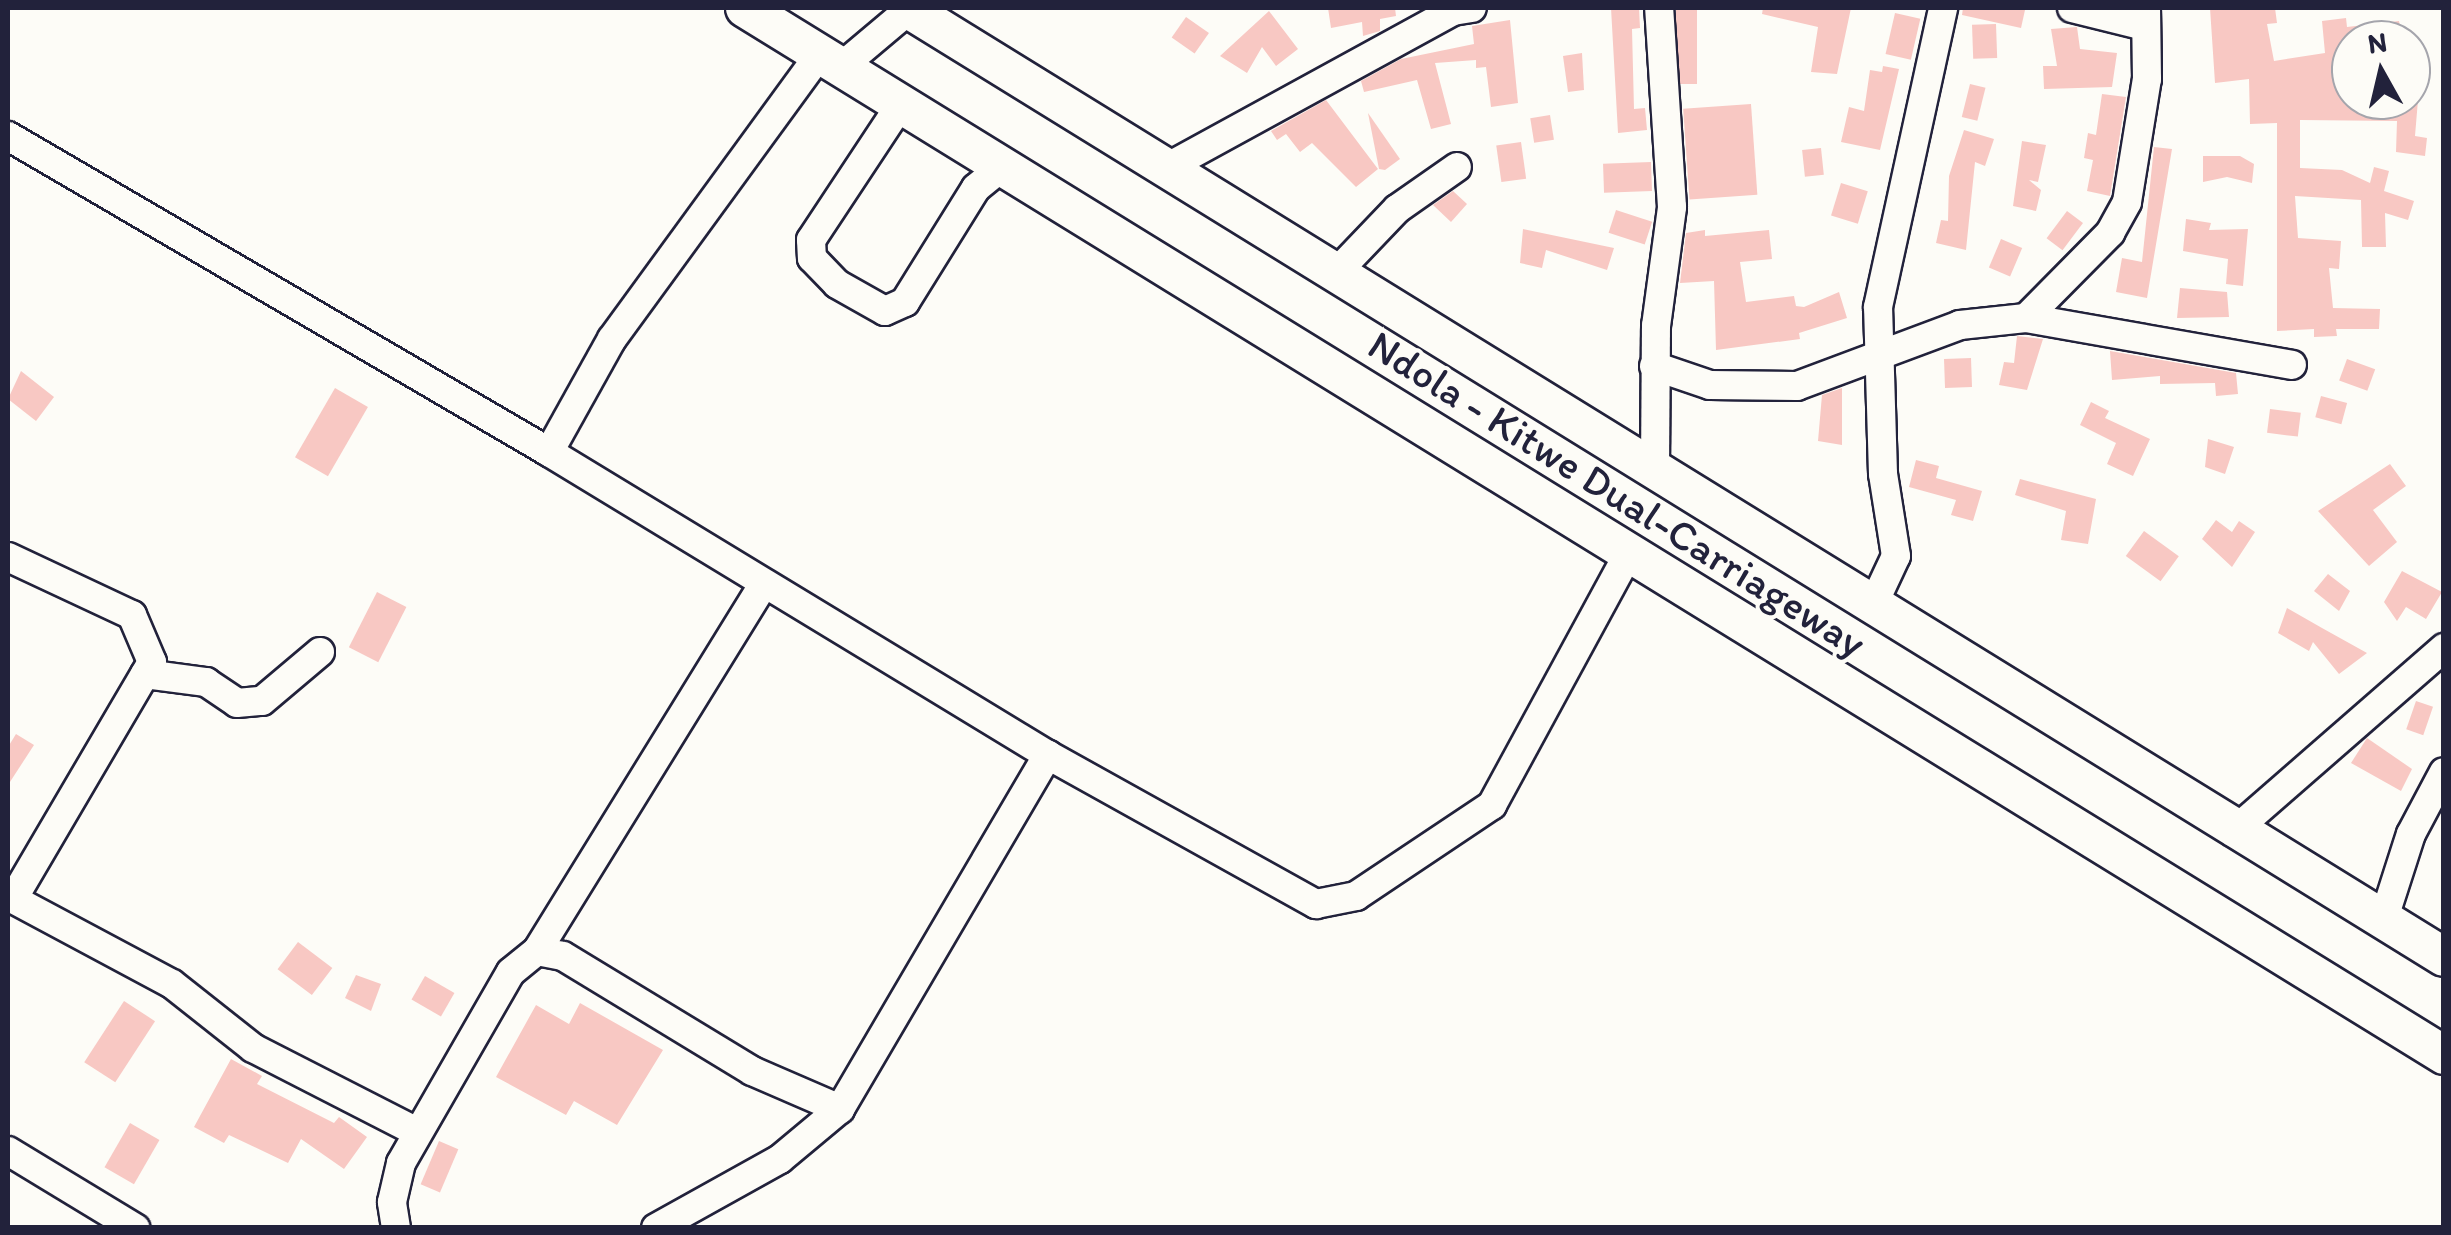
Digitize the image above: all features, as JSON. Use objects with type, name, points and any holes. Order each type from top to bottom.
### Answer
[{"type":"highway","name":"Ndola - Kitwe Dual-Carriageway","points":[[745,8],[2444,1056]]},
{"type":"highway","name":"Ndola - Kitwe Dual-Carriageway","points":[[909,8],[1168,166],[1333,276],[1656,468],[2232,832],[2444,957]]},
{"type":"street","points":[[549,452],[612,339],[831,61],[909,8]]},
{"type":"street","points":[[1168,166],[1453,12],[1472,8]]},
{"type":"street","points":[[1656,468],[1654,366],[1672,207],[1659,8]]},
{"type":"street","points":[[1873,605],[1895,563],[1884,474],[1883,356],[1878,307],[1944,8]]},
{"type":"street","points":[[2026,318],[2110,234],[2128,202],[2146,79],[2146,17],[2072,8]]},
{"type":"street","points":[[900,104],[811,240],[812,258],[837,284],[885,311],[905,302],[976,188],[1002,167]]},
{"type":"street","points":[[8,136],[549,452],[1048,756],[1316,904],[1356,896],[1492,805],[1628,553]]},
{"type":"street","points":[[1333,276],[1397,209],[1457,167]]},
{"type":"street","points":[[1654,366],[1692,381],[1752,388],[1797,386],[1960,325],[2026,318],[2292,364]]},
{"type":"street","points":[[8,557],[132,615],[152,662],[9,901],[172,984],[254,1048],[417,1132]]},
{"type":"street","points":[[396,1228],[394,1182],[417,1132],[511,972],[537,951],[764,583]]},
{"type":"street","points":[[2232,832],[2444,648]]},
{"type":"street","points":[[146,674],[206,682],[236,703],[262,700],[320,652]]},
{"type":"street","points":[[656,1228],[780,1159],[840,1110],[1048,756]]},
{"type":"street","points":[[2383,921],[2411,834],[2444,772]]},
{"type":"street","points":[[537,951],[563,956],[752,1071],[840,1110]]},
{"type":"street","points":[[8,1151],[134,1228]]},
{"type":"building","points":[[1328,8],[1395,8],[1396,16],[1380,19],[1380,31],[1363,36],[1362,22],[1331,28]]},
{"type":"building","points":[[1611,8],[1639,8],[1640,28],[1632,29],[1634,109],[1645,108],[1647,130],[1618,133]]},
{"type":"building","points":[[1676,8],[1697,8],[1697,84],[1676,84]]},
{"type":"building","points":[[1763,8],[1851,8],[1837,74],[1811,72],[1818,27],[1762,14]]},
{"type":"building","points":[[1963,8],[2025,10],[2021,28],[1962,15]]},
{"type":"building","points":[[2210,8],[2275,8],[2277,23],[2267,24],[2274,61],[2325,53],[2322,21],[2346,18],[2331,20],[2331,120],[2416,120],[2415,136],[2427,138],[2425,156],[2396,152],[2397,121],[2300,120],[2300,168],[2342,170],[2370,183],[2374,167],[2389,171],[2384,191],[2414,201],[2408,220],[2385,213],[2386,247],[2362,247],[2361,200],[2295,196],[2298,238],[2341,241],[2339,269],[2329,268],[2333,308],[2380,309],[2379,329],[2336,329],[2337,336],[2314,337],[2314,329],[2277,331],[2277,123],[2250,124],[2249,79],[2215,83]]},
{"type":"building","points":[[1269,11],[1298,49],[1276,66],[1262,47],[1247,73],[1220,56]]},
{"type":"building","points":[[1895,13],[1920,19],[1911,60],[1886,54]]},
{"type":"building","points":[[1186,17],[1209,33],[1195,54],[1172,37]]},
{"type":"building","points":[[1510,20],[1518,103],[1491,107],[1486,67],[1476,68],[1476,60],[1435,63],[1451,124],[1431,129],[1417,80],[1364,92],[1361,81],[1401,59],[1474,44],[1472,26]]},
{"type":"building","points":[[1996,24],[1997,58],[1973,59],[1972,25]]},
{"type":"building","points":[[2077,27],[2080,49],[2117,53],[2112,87],[2044,89],[2043,66],[2057,66],[2051,29]]},
{"type":"building","points":[[1582,53],[1584,90],[1568,92],[1563,56]]},
{"type":"building","points":[[1883,66],[1899,69],[1880,150],[1841,142],[1849,107],[1864,111],[1870,70],[1882,72]]},
{"type":"building","points":[[1970,84],[1986,88],[1977,121],[1962,117]]},
{"type":"building","points":[[2102,94],[2126,97],[2110,196],[2087,191],[2093,160],[2084,158],[2088,133],[2096,135]]},
{"type":"building","points":[[1326,100],[1378,169],[1356,187],[1312,143],[1300,152],[1286,134],[1277,140],[1271,131]]},
{"type":"building","points":[[1751,104],[1757,195],[1690,200],[1683,109]]},
{"type":"building","points":[[1368,113],[1400,159],[1385,170],[1379,169]]},
{"type":"building","points":[[1550,115],[1554,140],[1534,143],[1530,118]]},
{"type":"building","points":[[1964,130],[1994,139],[1985,166],[1975,162],[1966,250],[1936,243],[1941,220],[1948,221],[1949,176]]},
{"type":"building","points":[[2022,141],[2046,145],[2038,182],[2029,180],[2041,190],[2036,211],[2013,206]]},
{"type":"building","points":[[1521,142],[1526,179],[1501,182],[1496,145]]},
{"type":"building","points":[[2154,147],[2172,149],[2147,298],[2116,292],[2122,258],[2142,262]]},
{"type":"building","points":[[1821,148],[1824,175],[1805,177],[1802,150]]},
{"type":"building","points":[[2203,156],[2240,156],[2254,164],[2252,183],[2227,177],[2203,182]]},
{"type":"building","points":[[1651,162],[1652,191],[1604,193],[1603,164]]},
{"type":"building","points":[[1841,183],[1868,191],[1858,224],[1831,216]]},
{"type":"building","points":[[1453,191],[1467,204],[1451,222],[1433,205]]},
{"type":"building","points":[[1616,210],[1652,222],[1645,245],[1609,233]]},
{"type":"building","points":[[2067,211],[2083,223],[2063,250],[2047,238]]},
{"type":"building","points":[[2186,219],[2211,223],[2209,230],[2248,229],[2243,286],[2226,284],[2228,259],[2183,251]]},
{"type":"building","points":[[1523,229],[1614,248],[1607,270],[1546,250],[1542,268],[1520,263]]},
{"type":"building","points":[[1705,230],[1705,236],[1769,230],[1772,259],[1740,262],[1746,302],[1794,296],[1796,306],[1804,307],[1839,292],[1847,318],[1799,333],[1800,339],[1716,350],[1714,281],[1680,283],[1686,233]]},
{"type":"building","points":[[2001,239],[2022,248],[2010,277],[1989,268]]},
{"type":"building","points":[[2180,288],[2227,292],[2229,317],[2177,318]]},
{"type":"building","points":[[2017,336],[2043,339],[2027,390],[1999,385],[2004,362],[2014,363]]},
{"type":"building","points":[[2110,351],[2236,373],[2238,394],[2216,396],[2215,383],[2160,384],[2160,376],[2112,380]]},
{"type":"building","points":[[1971,358],[1972,387],[1945,388],[1944,359]]},
{"type":"building","points":[[2347,359],[2375,369],[2367,391],[2339,381]]},
{"type":"building","points":[[21,371],[54,397],[36,421],[8,399]]},
{"type":"building","points":[[335,388],[368,407],[328,476],[295,457]]},
{"type":"building","points":[[1842,388],[1842,445],[1818,441],[1822,395]]},
{"type":"building","points":[[2321,396],[2347,403],[2341,424],[2315,417]]},
{"type":"building","points":[[2091,402],[2109,411],[2105,418],[2150,439],[2133,476],[2107,464],[2116,443],[2080,425]]},
{"type":"building","points":[[2270,409],[2301,413],[2298,437],[2267,433]]},
{"type":"building","points":[[2208,439],[2234,447],[2225,474],[2205,467]]},
{"type":"building","points":[[1916,460],[1939,466],[1936,478],[1982,491],[1973,521],[1951,515],[1956,500],[1909,487]]},
{"type":"building","points":[[2390,464],[2406,486],[2373,510],[2397,542],[2369,566],[2318,511]]},
{"type":"building","points":[[2020,479],[2096,499],[2088,544],[2061,540],[2066,511],[2015,495]]},
{"type":"building","points":[[2216,520],[2232,532],[2239,521],[2255,532],[2232,567],[2202,539]]},
{"type":"building","points":[[2144,531],[2179,556],[2161,581],[2126,556]]},
{"type":"building","points":[[2402,571],[2442,592],[2426,619],[2406,607],[2397,621],[2384,602]]},
{"type":"building","points":[[2328,574],[2350,591],[2339,611],[2314,591]]},
{"type":"building","points":[[377,592],[406,607],[378,662],[349,647]]},
{"type":"building","points":[[2287,608],[2367,653],[2339,674],[2313,642],[2309,651],[2278,633]]},
{"type":"building","points":[[2416,701],[2433,707],[2423,735],[2406,729]]},
{"type":"building","points":[[16,734],[34,745],[8,785],[8,747]]},
{"type":"building","points":[[2367,738],[2412,769],[2401,791],[2351,763]]},
{"type":"building","points":[[298,942],[332,968],[312,995],[278,969]]},
{"type":"building","points":[[356,975],[381,984],[371,1011],[345,998]]},
{"type":"building","points":[[425,976],[454,993],[441,1016],[412,999]]},
{"type":"building","points":[[124,1001],[155,1021],[115,1082],[84,1062]]},
{"type":"building","points":[[580,1003],[663,1050],[617,1125],[574,1101],[566,1115],[496,1077],[536,1005],[569,1024]]},
{"type":"building","points":[[231,1059],[262,1076],[257,1084],[334,1123],[339,1117],[367,1137],[344,1169],[301,1139],[288,1163],[229,1135],[224,1143],[194,1127]]},
{"type":"building","points":[[130,1123],[159,1140],[134,1184],[104,1167]]},
{"type":"building","points":[[439,1141],[458,1149],[440,1192],[421,1184]]}]
